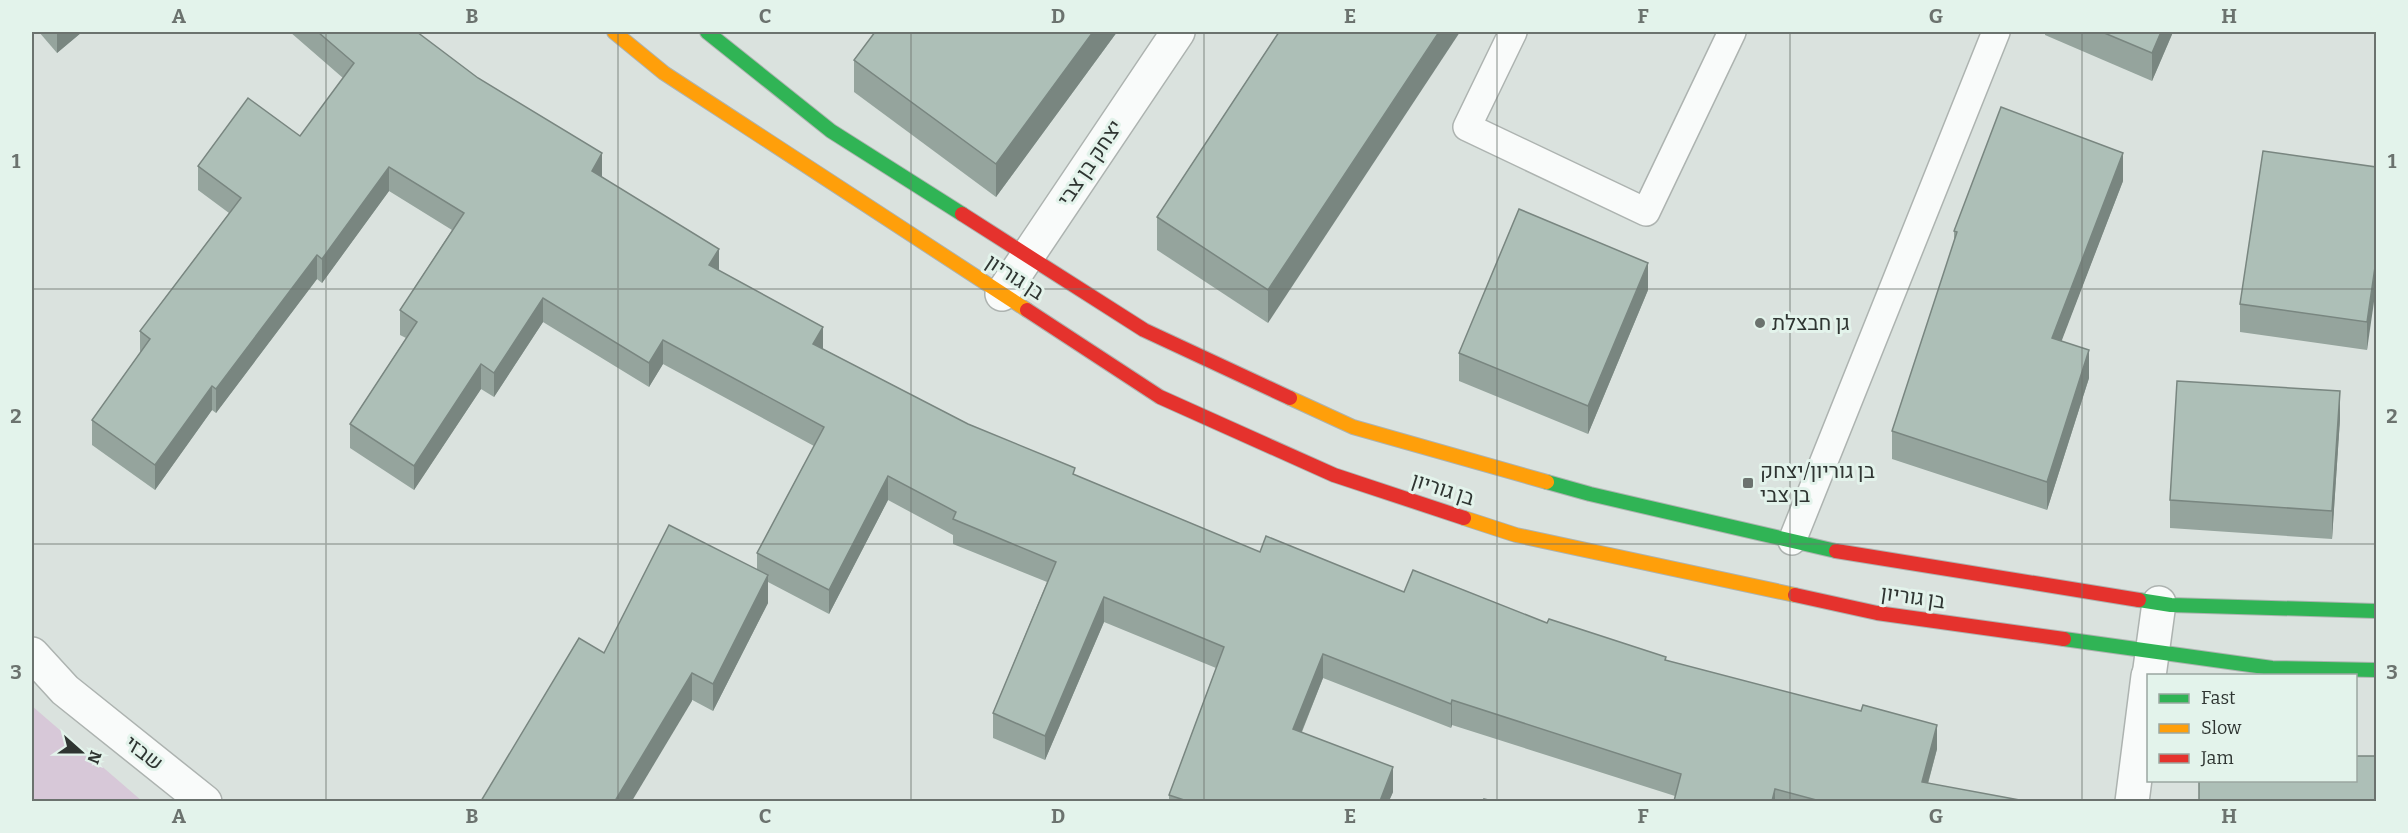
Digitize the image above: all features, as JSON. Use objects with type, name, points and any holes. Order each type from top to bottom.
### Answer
[{"type":"street","name":"בן גוריון","points":[[614,32],[664,73],[1160,397],[1334,475],[1516,535],[1877,614],[2150,668],[2376,670]]},
{"type":"street","name":"בן גוריון","points":[[707,32],[831,131],[1144,330],[1353,427],[1590,494],[1821,548],[2159,603],[2376,611]]},
{"type":"street","name":"יצחק בן צבי","points":[[1002,294],[1178,32]]},
{"type":"street","points":[[2150,668],[2159,603]]},
{"type":"street","name":"שבזי","points":[[32,654],[65,690],[205,801]]},
{"type":"street","points":[[2132,801],[2147,690]]},
{"type":"lane","points":[[1513,32],[1467,127],[1646,212],[1732,32]]},
{"type":"lane","points":[[1792,541],[1996,32]]},
{"type":"shaded area","points":[[32,706],[142,801],[32,801]]},
{"type":"building","points":[[318,32],[417,32],[478,78],[602,153],[592,171],[719,249],[709,265],[823,327],[813,344],[968,424],[1075,468],[1073,474],[1260,552],[1266,536],[1404,592],[1413,570],[1547,623],[1549,619],[1666,657],[1665,660],[1861,711],[1863,705],[1937,725],[1922,782],[2025,801],[1820,801],[1775,789],[1772,801],[1674,801],[1681,774],[1452,700],[1451,704],[1323,654],[1293,729],[1393,767],[1380,801],[1187,801],[1169,795],[1224,647],[1104,597],[1045,736],[993,713],[1056,562],[953,519],[956,512],[888,476],[829,590],[757,553],[824,427],[663,340],[649,363],[543,298],[494,373],[481,364],[414,466],[350,424],[417,322],[400,310],[464,213],[389,167],[322,259],[317,255],[216,389],[212,386],[155,465],[92,420],[150,339],[140,331],[241,198],[198,166],[248,98],[300,136],[354,63]]},
{"type":"building","points":[[875,32],[1093,32],[996,164],[854,60]]},
{"type":"building","points":[[1279,32],[1439,32],[1268,290],[1157,217]]},
{"type":"building","points":[[2102,32],[2161,32],[2152,53]]},
{"type":"building","points":[[2001,107],[2123,153],[2052,338],[2089,350],[2047,482],[1892,431],[1957,232],[1954,231]]},
{"type":"building","points":[[2263,151],[2376,167],[2376,260],[2367,322],[2240,304]]},
{"type":"building","points":[[1519,209],[1648,263],[1588,406],[1459,353]]},
{"type":"building","points":[[2177,381],[2340,391],[2332,511],[2170,500]]},
{"type":"building","points":[[669,525],[768,575],[713,684],[692,673],[615,801],[481,801],[579,638],[604,653]]},
{"type":"building","points":[[2357,756],[2376,756],[2376,801],[2199,801],[2199,782],[2357,782]]},
{"type":"traffic: fast","points":[[707,32],[831,131],[962,214]]},
{"type":"traffic: fast","points":[[1547,482],[1836,551]]},
{"type":"traffic: fast","points":[[2139,600],[2171,605],[2376,611]]},
{"type":"traffic: fast","points":[[2064,639],[2272,668],[2376,670]]},
{"type":"traffic: slow","points":[[614,32],[664,73],[1027,310]]},
{"type":"traffic: slow","points":[[1290,398],[1353,427],[1547,482]]},
{"type":"traffic: slow","points":[[1464,518],[1516,535],[1795,595]]},
{"type":"traffic: jam","points":[[962,214],[1144,330],[1290,398]]},
{"type":"traffic: jam","points":[[1027,310],[1160,397],[1334,475],[1464,518]]},
{"type":"traffic: jam","points":[[1836,551],[2139,600]]},
{"type":"traffic: jam","points":[[1795,595],[1877,613],[2064,639]]},
{"type":"place","name":"גן חבצלת","points":[[1760,323]]},
{"type":"place","name":"בן גוריון/יצחק בן צבי","points":[[1748,483]]}]
